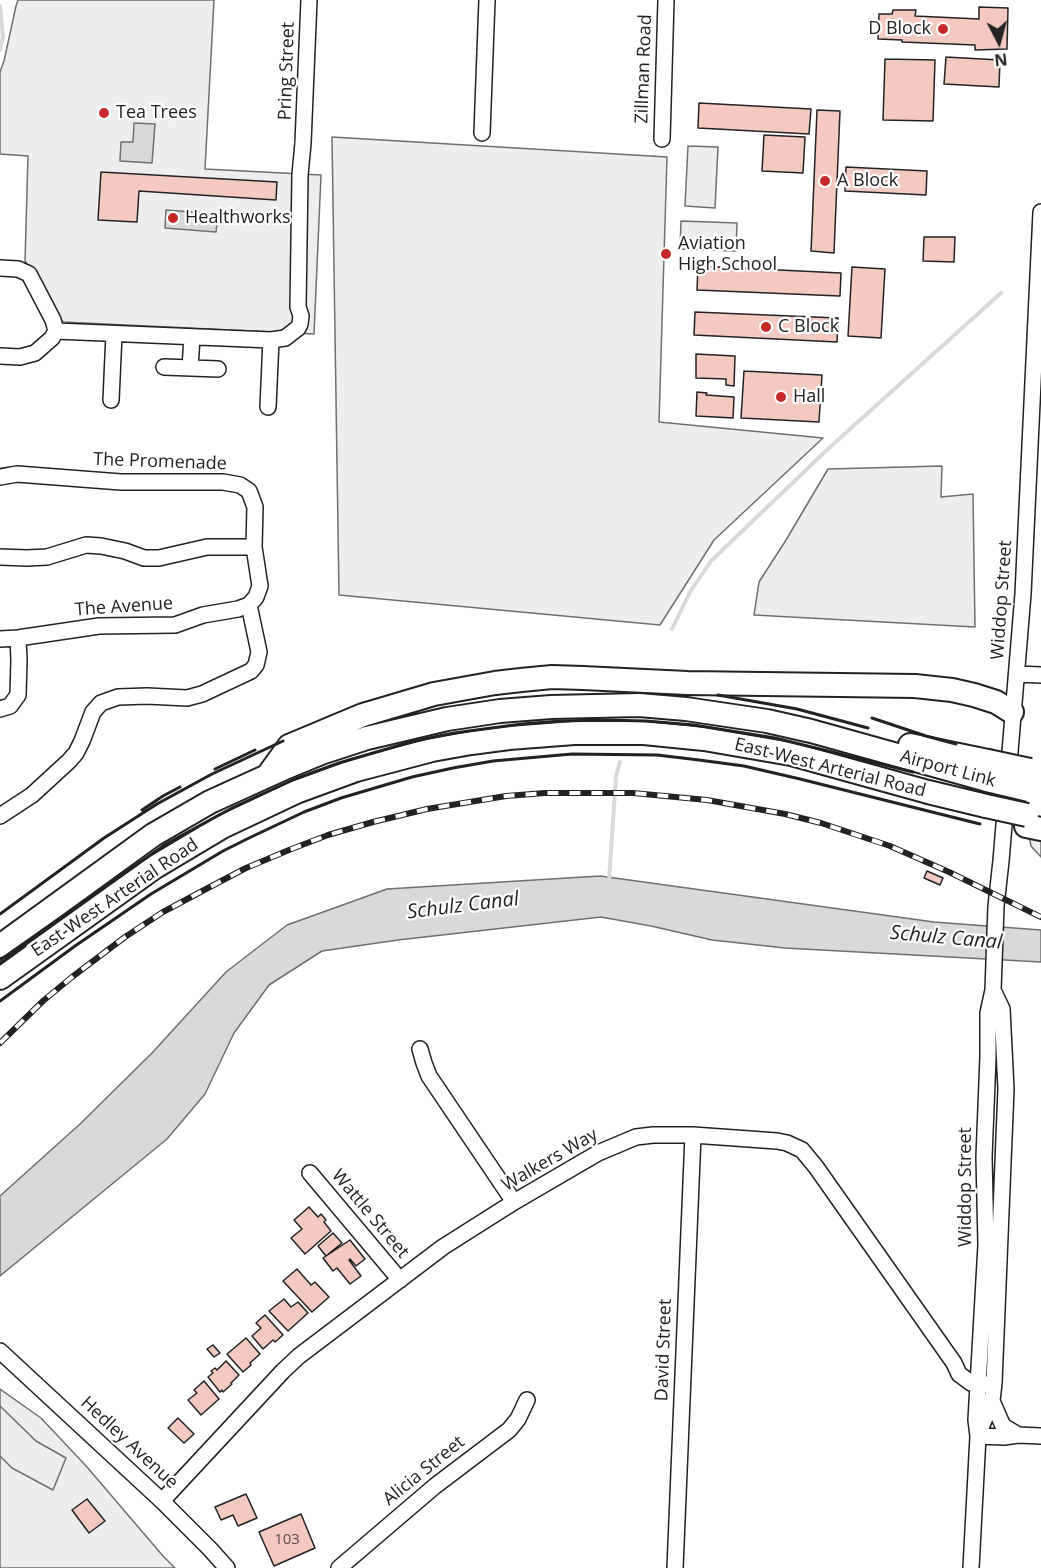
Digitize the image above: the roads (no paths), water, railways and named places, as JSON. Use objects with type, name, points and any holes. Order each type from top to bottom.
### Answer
[{"type":"highway","points":[[267,776],[289,746],[363,715],[434,694],[531,679],[583,678],[704,684],[915,686],[974,695],[996,702],[1012,712]]},
{"type":"highway","name":"East-West Arterial Road","points":[[0,946],[153,836],[210,802],[321,753],[408,728],[500,711],[550,707],[639,705],[767,721],[854,744]]},
{"type":"highway","name":"East-West Arterial Road","points":[[0,978],[154,867],[222,827],[296,792],[339,777],[461,744],[574,733],[644,733],[704,739],[791,754],[1034,822]]},
{"type":"highway","name":"Airport Link","points":[[854,744],[1035,781]]},
{"type":"street","name":"Pring Street","points":[[271,340],[285,338],[292,331],[294,315],[298,307],[300,176],[309,0]]},
{"type":"street","points":[[482,133],[487,0]]},
{"type":"street","name":"Zillman Road","points":[[662,139],[666,0]]},
{"type":"street","name":"Widdop Street","points":[[986,1384],[979,1366],[986,1245],[984,1157],[988,1013],[993,990],[995,922],[1036,434],[1041,212]]},
{"type":"street","points":[[0,268],[22,270],[31,277],[53,320],[56,331],[52,338],[35,353],[20,357],[0,356]]},
{"type":"street","points":[[56,331],[271,340],[268,407]]},
{"type":"street","points":[[111,400],[114,334]]},
{"type":"street","points":[[190,368],[192,337]]},
{"type":"street","points":[[164,367],[218,369]]},
{"type":"street","name":"The Promenade","points":[[0,477],[17,474],[121,482],[224,482],[240,485],[249,491],[254,502],[255,514],[254,547],[260,586],[256,597],[249,605]]},
{"type":"street","points":[[0,557],[47,556],[86,545],[125,551],[144,558],[159,558],[207,548],[254,547]]},
{"type":"street","points":[[0,816],[32,795],[69,761],[79,747],[93,712],[104,701],[118,697],[187,698],[202,694],[250,671],[256,665],[259,651],[249,605]]},
{"type":"street","name":"The Avenue","points":[[0,639],[99,626],[175,625],[203,615],[249,605]]},
{"type":"street","points":[[0,709],[10,706],[18,695],[18,638]]},
{"type":"street","points":[[1017,674],[1041,675]]},
{"type":"street","name":"Widdop Street","points":[[986,1384],[1006,1089],[1002,1009],[993,990]]},
{"type":"street","points":[[420,1049],[429,1076],[514,1202]]},
{"type":"street","name":"Walkers Way","points":[[162,1501],[299,1356],[461,1235],[598,1153],[636,1137],[693,1135],[777,1141],[802,1150],[954,1363],[959,1374],[966,1381],[986,1384]]},
{"type":"street","name":"David Street","points":[[675,1568],[693,1135]]},
{"type":"street","name":"Wattle Street","points":[[310,1173],[400,1280]]},
{"type":"street","name":"Hedley Avenue","points":[[0,1351],[162,1501],[226,1568]]},
{"type":"street","points":[[954,1363],[969,1368],[979,1366]]},
{"type":"street","points":[[986,1384],[1003,1426],[1018,1435]]},
{"type":"street","points":[[971,1568],[978,1436],[976,1420],[986,1384]]},
{"type":"street","name":"Alicia Street","points":[[339,1568],[435,1486],[509,1430],[518,1419],[527,1400]]},
{"type":"street","points":[[978,1436],[992,1401]]},
{"type":"street","points":[[978,1436],[1041,1436]]},
{"type":"water","points":[[134,123],[155,124],[152,163],[120,161],[121,142],[133,142]]},
{"type":"water","points":[[166,210],[218,214],[216,232],[165,228]]},
{"type":"water","name":"Schulz Canal","points":[[600,876],[934,922],[1041,930],[1041,962],[785,948],[712,940],[601,917],[322,951],[269,985],[234,1033],[205,1094],[167,1139],[0,1276],[0,1196],[80,1124],[152,1053],[226,972],[287,925],[387,889]]},
{"type":"waterway","points":[[0,6],[3,37],[0,50]]},
{"type":"waterway","points":[[672,629],[690,592],[711,561],[829,448],[1001,293]]},
{"type":"waterway","points":[[609,881],[616,776],[620,762]]},
{"type":"railway","points":[[0,1043],[43,1001],[125,937],[163,912],[246,868],[328,835],[373,822],[427,809],[506,796],[545,793],[633,793],[707,800],[785,814],[821,823],[890,846],[1041,917]]},
{"type":"place","name":"D Block","points":[[943,29]]},
{"type":"place","name":"Tea Trees","points":[[104,113]]},
{"type":"place","name":"A Block","points":[[825,181]]},
{"type":"place","name":"Healthworks","points":[[173,218]]},
{"type":"place","name":"Aviation High School","points":[[666,254]]},
{"type":"place","name":"C Block","points":[[766,327]]},
{"type":"place","name":"Hall","points":[[781,397]]}]
